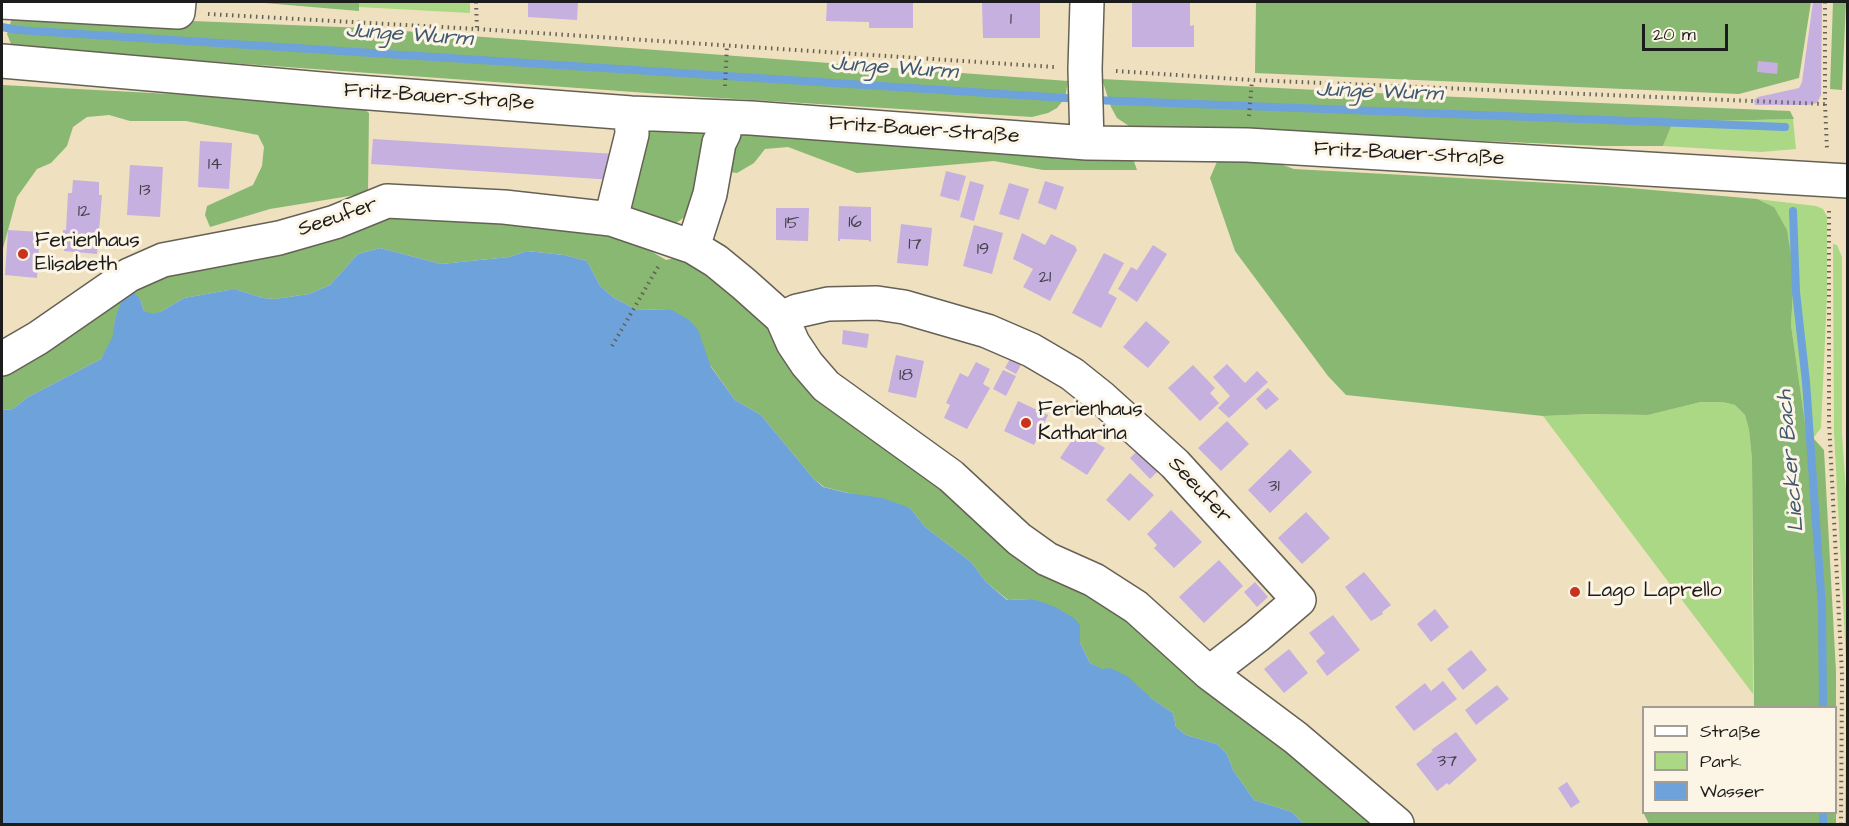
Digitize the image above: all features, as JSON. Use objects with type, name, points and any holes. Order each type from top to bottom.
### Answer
[{"type":"street","points":[[2,2],[178,7]]},
{"type":"street","points":[[1087,2],[1085,69],[1087,143]]},
{"type":"street","name":"Fritz-Bauer-Straße","points":[[2,62],[344,92],[631,113],[725,106],[751,118],[1087,143],[1247,145],[1838,180]]},
{"type":"street","points":[[693,247],[710,194],[725,106]]},
{"type":"street","points":[[611,219],[632,134],[631,113]]},
{"type":"street","name":"Seeufer","points":[[2,359],[38,338],[129,275],[164,260],[279,238],[335,222],[387,201],[504,207],[611,219],[693,247],[716,261],[782,318],[793,343],[826,386],[951,476],[1028,546],[1047,559],[1094,580],[1136,608],[1209,673],[1296,738],[1397,825]]},
{"type":"street","name":"Seeufer","points":[[782,318],[797,311],[849,302],[877,303],[943,317],[987,331],[1031,350],[1072,375],[1110,404],[1175,464],[1299,600],[1209,673]]},
{"type":"path","points":[[476,2],[477,29]]},
{"type":"path","points":[[1825,2],[1825,104],[1838,180],[1830,273],[1829,422],[1842,675],[1841,825]]},
{"type":"path","points":[[178,7],[1252,80],[1825,104]]},
{"type":"path","points":[[725,106],[727,45]]},
{"type":"path","points":[[612,346],[657,270]]},
{"type":"green space","points":[[253,2],[359,2],[359,11]]},
{"type":"green space","points":[[359,2],[470,2],[470,13],[359,7]]},
{"type":"green space","points":[[1256,2],[1811,2],[1799,78],[1739,94],[1255,73]]},
{"type":"green space","points":[[1833,2],[1846,2],[1842,90],[1830,89]]},
{"type":"green space","points":[[21,14],[364,28],[1068,81],[1065,98],[1057,108],[1032,117],[703,97],[189,60],[19,51],[13,49],[7,34],[12,18]]},
{"type":"green space","points":[[1102,79],[1790,111],[1794,119],[1673,122],[1663,146],[1602,146],[1129,126],[1117,118]]},
{"type":"green space","points":[[2,85],[359,104],[369,113],[368,193],[270,209],[210,227],[205,215],[207,206],[253,185],[262,166],[264,147],[258,135],[186,121],[130,121],[109,115],[87,117],[73,127],[67,146],[51,163],[37,169],[17,197],[2,252]]},
{"type":"green space","points":[[1793,119],[1796,149],[1761,152],[1663,146],[1673,122]]},
{"type":"green space","points":[[641,125],[714,130],[700,206],[672,226],[627,209]]},
{"type":"green space","points":[[728,131],[1132,156],[1137,170],[1043,170],[994,161],[857,173],[788,147],[765,149],[754,163],[737,173],[721,171]]},
{"type":"green space","points":[[1219,157],[1269,160],[1294,169],[1606,186],[1757,199],[1774,207],[1787,230],[1794,275],[1791,325],[1806,430],[1824,450],[1836,706],[1754,706],[1752,459],[1745,415],[1735,405],[1722,402],[1701,402],[1648,415],[1543,416],[1346,395],[1328,376],[1235,251],[1210,178]]},
{"type":"green space","points":[[1757,199],[1816,206],[1823,209],[1827,216],[1827,296],[1821,428],[1814,437],[1806,431],[1791,325],[1794,275],[1774,207]]},
{"type":"green space","points":[[394,210],[613,229],[666,260],[690,255],[1088,591],[1136,624],[1295,753],[1377,824],[1304,824],[1292,812],[1254,800],[1233,770],[1227,754],[1217,744],[1186,735],[1176,727],[1173,713],[1090,663],[1080,643],[1080,625],[1033,599],[1008,600],[986,582],[971,562],[925,527],[910,508],[824,487],[813,478],[761,415],[735,400],[670,309],[637,310],[614,298],[600,286],[587,261],[564,255],[527,251],[509,257],[441,264],[380,248],[358,254],[330,285],[309,294],[275,299],[229,290],[184,298],[153,315],[144,311],[140,299],[119,310],[115,318],[114,336],[101,359],[28,397],[13,409],[2,410],[2,369],[124,286]]},
{"type":"green space","points":[[1833,244],[1837,245],[1842,257],[1842,434],[1848,520],[1847,824],[1845,824],[1847,679],[1834,432]]},
{"type":"green space","points":[[1701,402],[1722,402],[1735,405],[1745,415],[1749,430],[1752,459],[1753,694],[1543,416],[1648,415]]},
{"type":"green space","points":[[1644,814],[1836,814],[1836,824],[1649,824]]},
{"type":"water","points":[[380,248],[441,264],[509,257],[527,251],[564,255],[587,261],[600,286],[614,298],[637,310],[670,309],[689,320],[698,330],[711,367],[735,400],[761,415],[823,487],[882,498],[910,508],[925,527],[971,562],[986,582],[1007,600],[1033,599],[1055,607],[1074,618],[1080,625],[1080,643],[1090,663],[1102,669],[1110,668],[1127,676],[1151,698],[1173,713],[1176,727],[1186,735],[1217,744],[1227,754],[1233,770],[1254,800],[1292,812],[1304,824],[2,824],[2,410],[13,409],[28,397],[101,359],[113,336],[115,318],[125,293],[133,292],[140,299],[144,311],[153,314],[184,298],[229,290],[275,299],[309,294],[330,285],[358,254]]},
{"type":"building","points":[[528,2],[578,2],[577,20],[528,17]]},
{"type":"building","points":[[827,2],[913,2],[913,28],[869,28],[869,22],[826,21]]},
{"type":"building","points":[[982,2],[1040,2],[1040,38],[983,38]]},
{"type":"building","points":[[1132,2],[1190,2],[1190,26],[1194,25],[1194,47],[1132,47]]},
{"type":"building","points":[[1813,2],[1822,2],[1821,95],[1817,103],[1755,105],[1754,100],[1758,97],[1799,88],[1802,82]]},
{"type":"building","points":[[1758,61],[1778,63],[1777,74],[1757,72]]},
{"type":"building","points":[[373,139],[616,154],[614,180],[371,164]]},
{"type":"building","points":[[200,141],[232,143],[229,189],[198,187]]},
{"type":"building","points":[[130,165],[163,167],[160,217],[127,215]]},
{"type":"building","points":[[946,171],[966,176],[959,201],[940,196]]},
{"type":"building","points":[[73,180],[99,182],[99,195],[102,195],[97,254],[64,251],[65,233],[63,230],[66,230],[68,193],[72,193]]},
{"type":"building","points":[[970,181],[984,185],[974,221],[960,217]]},
{"type":"building","points":[[1045,181],[1064,187],[1056,210],[1038,203]]},
{"type":"building","points":[[1009,183],[1029,189],[1019,220],[999,214]]},
{"type":"building","points":[[839,206],[871,207],[871,242],[840,239],[838,241]]},
{"type":"building","points":[[776,208],[809,208],[808,241],[776,240]]},
{"type":"building","points":[[901,224],[932,228],[928,266],[897,263]]},
{"type":"building","points":[[974,225],[1003,233],[992,274],[963,266]]},
{"type":"building","name":"Ferienhaus Elisabeth","points":[[8,230],[40,232],[37,278],[5,275]]},
{"type":"building","points":[[1022,233],[1045,245],[1051,234],[1075,246],[1077,250],[1050,301],[1023,287],[1033,269],[1013,259]]},
{"type":"building","points":[[1153,245],[1167,254],[1137,302],[1118,289],[1131,267],[1137,270]]},
{"type":"building","points":[[1104,253],[1124,263],[1108,293],[1117,298],[1101,328],[1072,313]]},
{"type":"building","points":[[1146,321],[1170,342],[1148,368],[1123,347]]},
{"type":"building","points":[[843,330],[869,334],[867,348],[842,344]]},
{"type":"building","points":[[896,355],[924,361],[916,398],[888,392]]},
{"type":"building","points":[[1012,355],[1023,361],[1016,374],[1005,368]]},
{"type":"building","points":[[976,362],[990,369],[983,384],[990,388],[967,429],[944,418],[950,405],[946,403],[960,373],[968,377]]},
{"type":"building","points":[[1227,364],[1245,383],[1257,371],[1268,382],[1229,418],[1218,408],[1230,396],[1213,377]]},
{"type":"building","points":[[1193,365],[1215,388],[1210,393],[1219,403],[1200,421],[1168,388]]},
{"type":"building","points":[[1003,370],[1016,376],[1006,396],[993,389]]},
{"type":"building","points":[[1268,388],[1279,399],[1266,410],[1256,399]]},
{"type":"building","name":"Ferienhaus Katharina","points":[[1018,401],[1048,415],[1034,445],[1004,431]]},
{"type":"building","points":[[1106,418],[1119,428],[1109,441],[1096,431]]},
{"type":"building","points":[[1227,421],[1249,444],[1221,471],[1198,448]]},
{"type":"building","points":[[1078,431],[1105,448],[1087,475],[1060,458]]},
{"type":"building","points":[[1140,448],[1160,469],[1150,479],[1130,458]]},
{"type":"building","points":[[1290,449],[1312,472],[1270,513],[1248,490]]},
{"type":"building","points":[[1130,473],[1154,495],[1129,521],[1106,500]]},
{"type":"building","points":[[1171,510],[1202,542],[1174,568],[1154,548],[1157,545],[1147,534]]},
{"type":"building","points":[[1306,512],[1330,538],[1302,564],[1278,538]]},
{"type":"building","points":[[1219,560],[1243,586],[1204,623],[1179,597]]},
{"type":"building","points":[[1364,572],[1391,605],[1382,612],[1383,614],[1371,621],[1345,587]]},
{"type":"building","points":[[1255,582],[1268,597],[1257,607],[1244,592]]},
{"type":"building","points":[[1435,609],[1449,627],[1431,642],[1417,624]]},
{"type":"building","points":[[1333,615],[1360,650],[1327,676],[1316,661],[1325,653],[1309,633]]},
{"type":"building","points":[[1289,649],[1308,673],[1284,693],[1264,669]]},
{"type":"building","points":[[1471,650],[1487,670],[1463,690],[1447,669]]},
{"type":"building","points":[[1443,681],[1457,699],[1414,731],[1395,707],[1425,683],[1431,691]]},
{"type":"building","points":[[1497,685],[1509,699],[1476,725],[1465,710]]},
{"type":"building","points":[[1456,732],[1477,760],[1449,785],[1447,783],[1437,791],[1416,764]]},
{"type":"building","points":[[1567,782],[1580,802],[1571,808],[1558,788]]},
{"type":"waterway","name":"Junge Wurm","points":[[2,27],[18,30],[1080,99]]},
{"type":"waterway","name":"Junge Wurm","points":[[1093,100],[1785,127]]},
{"type":"waterway","name":"Liecker Bach","points":[[1793,211],[1796,292],[1806,382],[1822,607],[1823,706]]},
{"type":"waterway","name":"Liecker Bach","points":[[1823,814],[1823,824]]},
{"type":"place","name":"Ferienhaus Elisabeth","points":[[23,254]]},
{"type":"place","name":"Ferienhaus Katharina","points":[[1026,423]]},
{"type":"place","name":"Lago Laprello","points":[[1575,592]]}]
